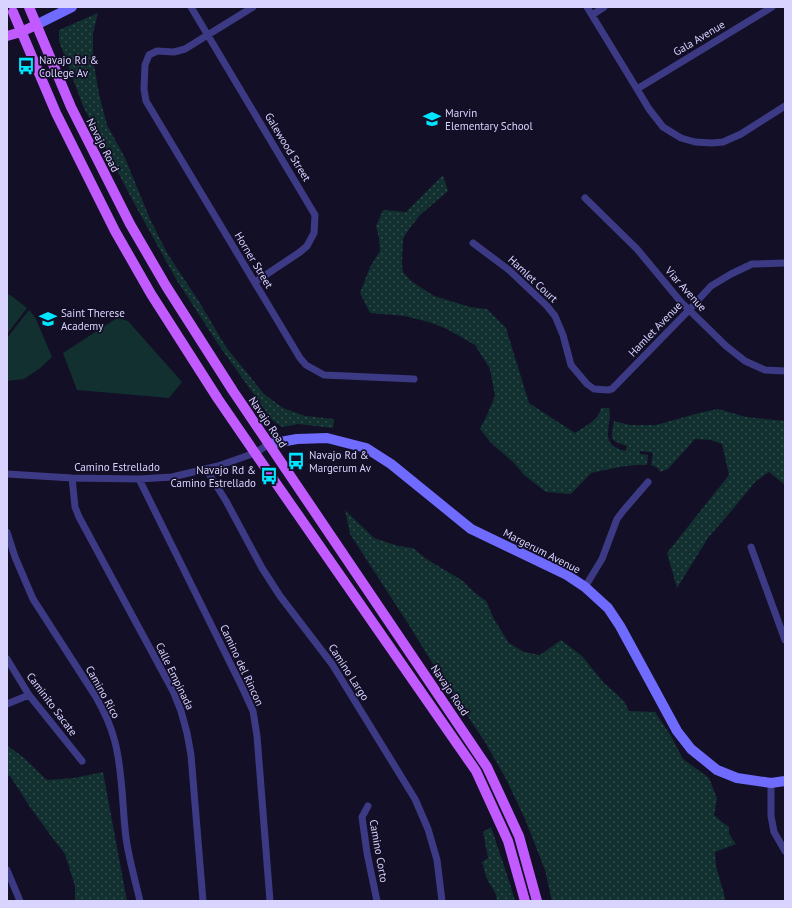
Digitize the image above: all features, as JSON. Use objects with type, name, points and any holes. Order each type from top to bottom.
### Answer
[{"type":"main road","points":[[25,7],[10,13],[21,32],[56,113],[115,231],[151,294],[254,453],[476,771],[508,841],[525,901]]},
{"type":"main road","name":"Navajo Road","points":[[29,7],[71,107],[130,224],[166,286],[232,391],[487,767],[519,836],[537,901]]},
{"type":"main road","points":[[7,36],[21,32],[36,25]]},
{"type":"main road","points":[[195,362],[208,353]]},
{"type":"street","points":[[36,25],[72,7]]},
{"type":"street","name":"Galewood Street","points":[[191,7],[316,215],[314,232],[307,246],[255,282]]},
{"type":"street","points":[[208,34],[253,7]]},
{"type":"street","points":[[587,7],[649,109],[663,126],[681,138],[695,142],[723,142],[741,134],[785,106]]},
{"type":"street","points":[[592,14],[604,7]]},
{"type":"street","name":"Gala Avenue","points":[[637,89],[772,7]]},
{"type":"street","name":"Horner Street","points":[[208,34],[185,49],[174,52],[157,51],[149,55],[145,65],[144,89],[146,101],[300,358],[306,365],[324,375],[414,379]]},
{"type":"street","name":"Viar Avenue","points":[[585,198],[637,249],[681,302],[726,346],[746,361],[765,370],[785,371]]},
{"type":"street","name":"Hamlet Court","points":[[472,243],[509,270],[547,306],[555,316],[564,335],[571,365],[587,384],[594,389],[608,390]]},
{"type":"street","name":"Hamlet Avenue","points":[[608,390],[612,389],[711,286],[752,264],[785,263]]},
{"type":"street","name":"Margerum Avenue","points":[[269,444],[297,439],[327,438],[366,448],[391,464],[471,529],[567,575],[585,587],[608,608],[620,626],[677,731],[691,749],[717,770],[737,778],[771,783],[785,781]]},
{"type":"street","name":"Camino Estrellado","points":[[7,474],[72,478],[138,479],[172,477],[218,466],[254,453],[269,444]]},
{"type":"street","name":"Camino Largo","points":[[206,469],[226,501],[262,568],[280,596],[332,664],[415,799],[428,829],[437,860],[442,901]]},
{"type":"street","name":"Calle Empinada","points":[[72,478],[79,517],[173,691],[183,717],[191,755],[202,901]]},
{"type":"street","name":"Camino del Rincon","points":[[138,479],[253,711],[257,736],[270,901]]},
{"type":"street","points":[[585,587],[602,558],[617,519],[648,482]]},
{"type":"street","name":"Camino Rico","points":[[7,532],[15,557],[33,599],[96,697],[111,728],[119,765],[126,839],[140,901]]},
{"type":"street","points":[[751,547],[785,640]]},
{"type":"street","name":"Caminito Sacate","points":[[7,659],[29,695],[82,761]]},
{"type":"street","points":[[7,704],[29,695]]},
{"type":"street","points":[[771,783],[771,816],[774,832],[785,851]]},
{"type":"street","name":"Camino Corto","points":[[368,806],[362,817],[367,853],[377,901]]},
{"type":"street","points":[[7,870],[20,901]]},
{"type":"green space","points":[[98,13],[93,33],[93,58],[99,94],[107,125],[125,158],[150,219],[167,253],[198,300],[226,347],[264,394],[283,408],[305,416],[334,419],[333,428],[298,424],[282,427],[272,420],[218,344],[176,279],[83,106],[59,41],[59,30]]},
{"type":"green space","points":[[443,175],[448,191],[420,215],[403,239],[403,272],[411,281],[434,296],[470,307],[487,309],[506,328],[529,403],[575,433],[594,420],[601,408],[609,408],[609,440],[612,445],[620,450],[626,451],[627,446],[612,438],[614,421],[630,425],[656,425],[718,409],[746,417],[785,421],[785,485],[769,472],[755,482],[708,538],[677,588],[667,553],[729,475],[722,444],[711,440],[695,439],[668,469],[660,472],[658,468],[651,465],[653,453],[640,451],[640,454],[648,455],[647,465],[619,467],[591,473],[571,494],[546,492],[524,475],[514,463],[491,443],[480,429],[495,396],[490,369],[475,345],[447,329],[429,322],[405,316],[370,313],[360,293],[370,267],[380,251],[376,226],[383,210],[406,212]]},
{"type":"green space","points":[[9,294],[27,308],[7,334],[7,297]]},
{"type":"green space","points":[[29,310],[35,317],[52,357],[39,369],[24,379],[7,381],[7,338]]},
{"type":"green space","points":[[117,318],[128,321],[182,382],[169,398],[77,390],[63,353]]},
{"type":"green space","points":[[345,510],[374,538],[398,546],[413,548],[425,558],[463,581],[486,601],[494,619],[509,643],[524,652],[540,655],[561,640],[582,656],[603,682],[624,701],[629,711],[655,712],[671,736],[683,759],[709,778],[717,798],[714,815],[729,827],[729,834],[736,844],[715,852],[716,866],[726,901],[552,901],[545,870],[525,819],[506,779],[485,742],[350,534]]},
{"type":"green space","points":[[7,745],[24,758],[47,780],[74,778],[103,772],[127,901],[75,901],[75,886],[65,854],[30,807],[10,776],[7,775]]},
{"type":"green space","points":[[491,827],[515,901],[497,901],[495,893],[486,876],[482,862],[488,858],[483,832]]},
{"type":"place","name":"Navajo Rd & College Av","points":[[26,66]]},
{"type":"place","name":"Marvin Elementary School","points":[[432,119]]},
{"type":"place","name":"Saint Therese Academy","points":[[48,319]]},
{"type":"place","name":"Navajo Rd & Margerum Av","points":[[296,461]]},
{"type":"place","name":"Navajo Rd & Camino Estrellado","points":[[269,476]]}]
